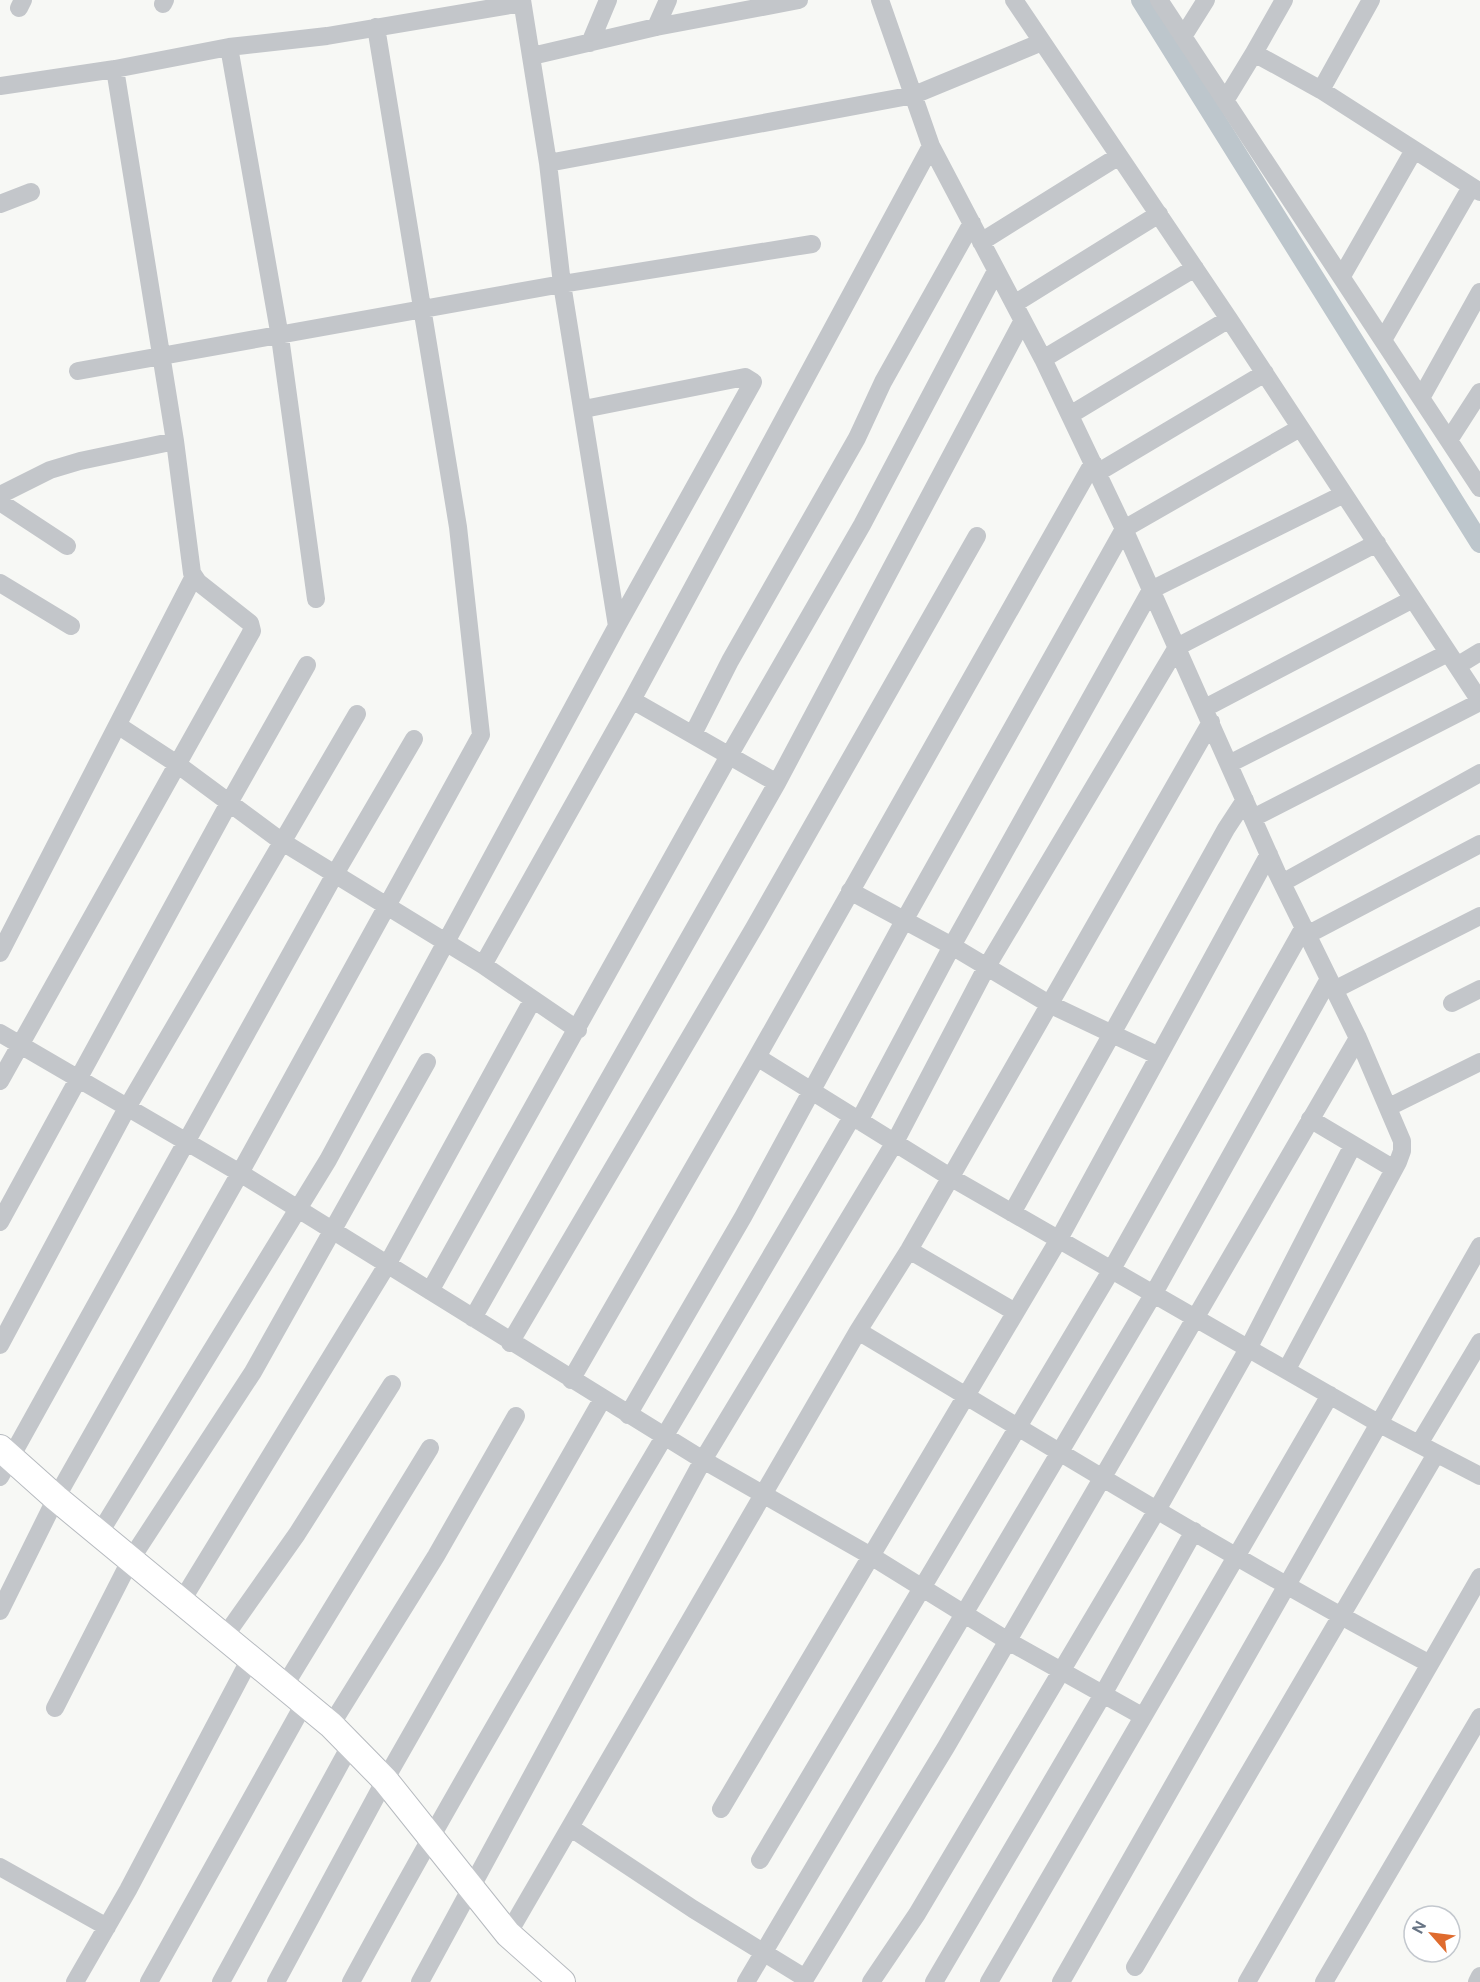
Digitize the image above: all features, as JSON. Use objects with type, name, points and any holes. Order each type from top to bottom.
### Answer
[{"type":"street","points":[[590,43],[608,0]]},
{"type":"street","points":[[656,27],[668,0]]},
{"type":"street","points":[[532,56],[735,7],[799,0]]},
{"type":"street","points":[[880,0],[931,146],[1043,359],[1124,529],[1269,855],[1358,1038],[1402,1141],[1402,1151],[1394,1169],[1287,1369]]},
{"type":"street","points":[[1014,0],[1265,373],[1480,702],[1253,818]]},
{"type":"street","points":[[1160,0],[1480,488]]},
{"type":"street","points":[[1184,35],[1206,0]]},
{"type":"street","points":[[1226,99],[1284,0]]},
{"type":"street","points":[[1320,90],[1371,0]]},
{"type":"street","points":[[0,86],[115,69],[229,47],[376,27],[522,1],[548,163],[562,284],[584,409],[617,626]]},
{"type":"street","points":[[0,1611],[56,1498],[240,1173],[481,735],[458,526],[376,27]]},
{"type":"street","points":[[548,163],[914,95],[1042,42]]},
{"type":"street","points":[[229,47],[280,337],[316,599]]},
{"type":"street","points":[[1254,53],[1320,90],[1476,189],[1383,340]]},
{"type":"street","points":[[0,953],[119,726],[193,578],[175,441],[115,69]]},
{"type":"street","points":[[483,965],[632,700],[931,146]]},
{"type":"street","points":[[1342,276],[1414,150]]},
{"type":"street","points":[[981,242],[1119,156]]},
{"type":"street","points":[[0,204],[31,192]]},
{"type":"street","points":[[1014,304],[1159,214]]},
{"type":"street","points":[[693,734],[730,661],[857,438],[883,382],[972,223]]},
{"type":"street","points":[[78,371],[280,337],[562,284],[812,244]]},
{"type":"street","points":[[1043,359],[1195,268]]},
{"type":"street","points":[[430,1291],[578,1030],[730,754],[862,525],[996,271]]},
{"type":"street","points":[[1421,398],[1480,292]]},
{"type":"street","points":[[1070,415],[1229,319]]},
{"type":"street","points":[[473,1318],[777,783],[1022,322]]},
{"type":"street","points":[[571,1380],[1095,468],[1265,373]]},
{"type":"street","points":[[99,1534],[299,1210],[363,1099],[617,626],[753,382],[745,377],[584,409]]},
{"type":"street","points":[[1449,440],[1480,392]]},
{"type":"street","points":[[628,1415],[743,1217],[809,1092],[1124,529],[1300,428]]},
{"type":"street","points":[[0,495],[50,470],[80,461],[175,441]]},
{"type":"street","points":[[351,1982],[431,1835],[582,1574],[855,1119],[1151,590],[1344,494]]},
{"type":"street","points":[[0,502],[67,546]]},
{"type":"street","points":[[510,1343],[754,928],[977,536]]},
{"type":"street","points":[[420,1982],[703,1460],[894,1142],[986,968],[1177,647],[1377,543]]},
{"type":"street","points":[[0,1081],[252,631],[250,622],[193,578]]},
{"type":"street","points":[[0,582],[70,626]]},
{"type":"street","points":[[508,1934],[858,1331],[909,1250],[1049,1004],[1208,715],[1413,599]]},
{"type":"street","points":[[1229,764],[1453,660],[1479,652]]},
{"type":"street","points":[[0,1222],[77,1078],[307,665]]},
{"type":"street","points":[[632,700],[730,754],[777,783]]},
{"type":"street","points":[[0,1345],[128,1106],[357,714]]},
{"type":"street","points":[[119,726],[177,764],[281,841],[483,965],[532,1001],[578,1030]]},
{"type":"street","points":[[414,739],[335,874],[188,1142],[3,1461],[56,1498],[331,1725],[385,1780],[431,1835],[471,1891],[508,1934],[562,1982]]},
{"type":"street","points":[[1282,883],[1480,773]]},
{"type":"street","points":[[1012,1213],[1220,839],[1245,800]]},
{"type":"street","points":[[760,1860],[1112,1269],[1305,931],[1480,844]]},
{"type":"street","points":[[721,1809],[1059,1239],[1269,855]]},
{"type":"street","points":[[850,891],[905,919],[1049,1004],[1159,1056]]},
{"type":"street","points":[[746,1982],[1154,1293],[1332,985],[1480,916]]},
{"type":"street","points":[[1452,1003],[1480,989]]},
{"type":"street","points":[[181,1602],[387,1265],[532,1001]]},
{"type":"street","points":[[0,1033],[128,1106],[334,1230],[510,1343],[703,1460],[871,1556],[1102,1696],[1142,1716]]},
{"type":"street","points":[[571,1828],[804,1980],[1008,1641],[1100,1478],[1358,1038]]},
{"type":"street","points":[[757,1057],[809,1092],[1012,1213],[1378,1423],[1436,1454],[1478,1471]]},
{"type":"street","points":[[55,1708],[131,1559],[253,1372],[427,1062]]},
{"type":"street","points":[[1389,1107],[1480,1062]]},
{"type":"street","points":[[1310,1119],[1394,1169]]},
{"type":"street","points":[[871,1982],[917,1914],[1157,1510],[1249,1347],[1353,1145]]},
{"type":"street","points":[[1061,1982],[1480,1246]]},
{"type":"street","points":[[909,1250],[1015,1312]]},
{"type":"street","points":[[858,1331],[1100,1478],[1236,1555],[1285,1586],[1430,1664]]},
{"type":"street","points":[[1419,1444],[1480,1342]]},
{"type":"street","points":[[225,1636],[297,1534],[393,1384]]},
{"type":"street","points":[[989,1982],[1330,1395]]},
{"type":"street","points":[[276,1982],[385,1780],[603,1398]]},
{"type":"street","points":[[331,1725],[436,1556],[516,1416]]},
{"type":"street","points":[[285,1685],[430,1448]]},
{"type":"street","points":[[1135,1967],[1342,1618],[1436,1454]]},
{"type":"street","points":[[934,1982],[1102,1696],[1194,1531]]},
{"type":"street","points":[[1247,1982],[1480,1577]]},
{"type":"street","points":[[75,1982],[107,1927],[250,1657]]},
{"type":"street","points":[[149,1982],[305,1702]]},
{"type":"street","points":[[1324,1982],[1480,1717]]},
{"type":"street","points":[[221,1982],[351,1744]]},
{"type":"street","points":[[0,1867],[107,1927]]},
{"type":"street","points":[[1476,1982],[1480,1976]]},
{"type":"waterway","points":[[1141,0],[1480,543]]}]
